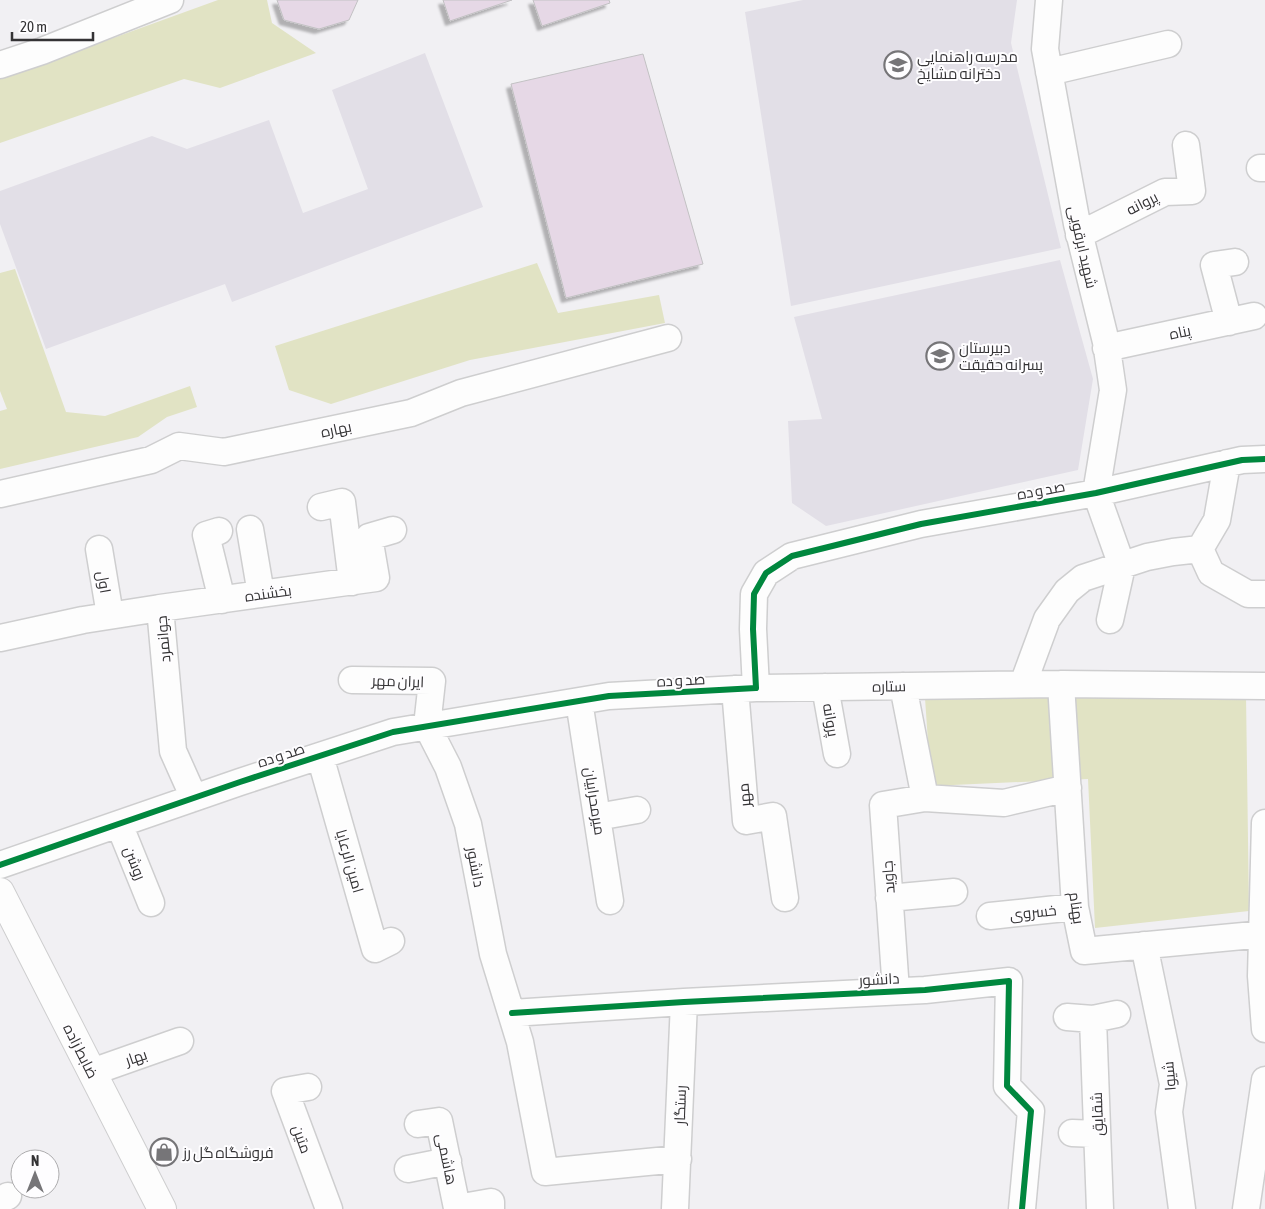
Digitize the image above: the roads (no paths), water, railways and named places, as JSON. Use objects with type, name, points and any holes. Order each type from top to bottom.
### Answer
[{"type":"main road","name":"ضابط زاده","points":[[0,892],[162,1209]]},
{"type":"street","points":[[0,48],[124,0]]},
{"type":"street","points":[[0,65],[42,51],[170,0]]},
{"type":"street","name":"شهید ابرقویی","points":[[1048,0],[1045,49],[1079,235],[1106,348],[1113,390],[1096,493]]},
{"type":"street","points":[[1049,72],[1168,44]]},
{"type":"street","name":"پروانه","points":[[1079,235],[1165,192],[1192,191],[1186,144]]},
{"type":"street","name":"پناه","points":[[1106,348],[1241,319],[1214,265],[1235,262]]},
{"type":"street","name":"بهاره","points":[[0,494],[151,460],[179,446],[224,452],[411,413],[461,393],[668,338]]},
{"type":"street","name":"صد و ده","points":[[0,865],[393,732],[609,696],[745,688],[754,594],[766,572],[792,556],[921,524],[1096,493],[1242,460],[1265,459]]},
{"type":"street","points":[[1200,549],[1217,520],[1227,463]]},
{"type":"street","points":[[1096,493],[1122,566],[1110,620]]},
{"type":"street","points":[[321,508],[342,502],[364,580]]},
{"type":"street","points":[[250,529],[261,594]]},
{"type":"street","points":[[364,580],[369,537],[393,530]]},
{"type":"street","points":[[218,531],[206,535],[222,600]]},
{"type":"street","points":[[1023,684],[1047,619],[1067,591],[1083,578],[1147,557],[1200,549]]},
{"type":"street","points":[[1200,549],[1211,574],[1248,594],[1265,594]]},
{"type":"street","name":"اول","points":[[98,550],[110,616]]},
{"type":"street","name":"بخشنده","points":[[160,608],[364,580]]},
{"type":"street","name":"جوانمرد","points":[[0,638],[83,620],[160,608],[173,751],[194,798]]},
{"type":"street","name":"ایران مهر","points":[[352,680],[432,682],[427,726]]},
{"type":"street","name":"ستاره","points":[[745,688],[1023,684],[1265,686]]},
{"type":"street","name":"بهنام","points":[[1061,684],[1076,907],[1084,951],[1264,934]]},
{"type":"street","points":[[903,686],[924,798]]},
{"type":"street","name":"پروانه","points":[[825,687],[837,754]]},
{"type":"street","name":"مهر","points":[[745,688],[746,821],[773,816],[785,898]]},
{"type":"street","name":"میرمحرابیان","points":[[579,701],[610,901]]},
{"type":"street","name":"دانشور","points":[[427,726],[448,767],[468,824],[493,954],[520,1042],[545,1172],[678,1159]]},
{"type":"street","name":"امین الرعایا","points":[[320,756],[375,949],[391,941]]},
{"type":"street","name":"جاوید","points":[[896,991],[883,805],[924,798],[1004,803],[1068,788]]},
{"type":"street","points":[[597,817],[638,810]]},
{"type":"street","points":[[1265,823],[1264,934],[1261,976],[1265,1029]]},
{"type":"street","name":"روشن","points":[[119,824],[150,903]]},
{"type":"street","points":[[889,898],[954,892]]},
{"type":"street","name":"خسروی","points":[[990,916],[1076,907]]},
{"type":"street","name":"شیوا","points":[[1144,945],[1173,1084],[1169,1112],[1182,1209]]},
{"type":"street","name":"دانشور","points":[[512,1013],[925,990],[1009,981],[1007,1086],[1031,1111],[1022,1209]]},
{"type":"street","name":"رستگار","points":[[675,1209],[684,1002]]},
{"type":"street","name":"شقایق","points":[[1067,1017],[1105,1017],[1085,1134],[1100,1209]]},
{"type":"street","name":"بهار","points":[[92,1072],[180,1041]]},
{"type":"street","points":[[1246,1209],[1265,1080]]},
{"type":"street","name":"متین","points":[[308,1087],[285,1091],[329,1209]]},
{"type":"street","name":"هاشمی","points":[[418,1124],[440,1121],[457,1208],[491,1202],[491,1209]]},
{"type":"street","points":[[408,1169],[448,1160]]},
{"type":"street","points":[[1255,1209],[1265,1207]]},
{"type":"place","name":"مدرسه راهنمایی دخترانه مشایخ","points":[[898,65]]},
{"type":"place","name":"دبیرستان پسرانه حقیقت","points":[[940,356]]},
{"type":"place","name":"فروشگاه گل رز","points":[[164,1152]]}]
